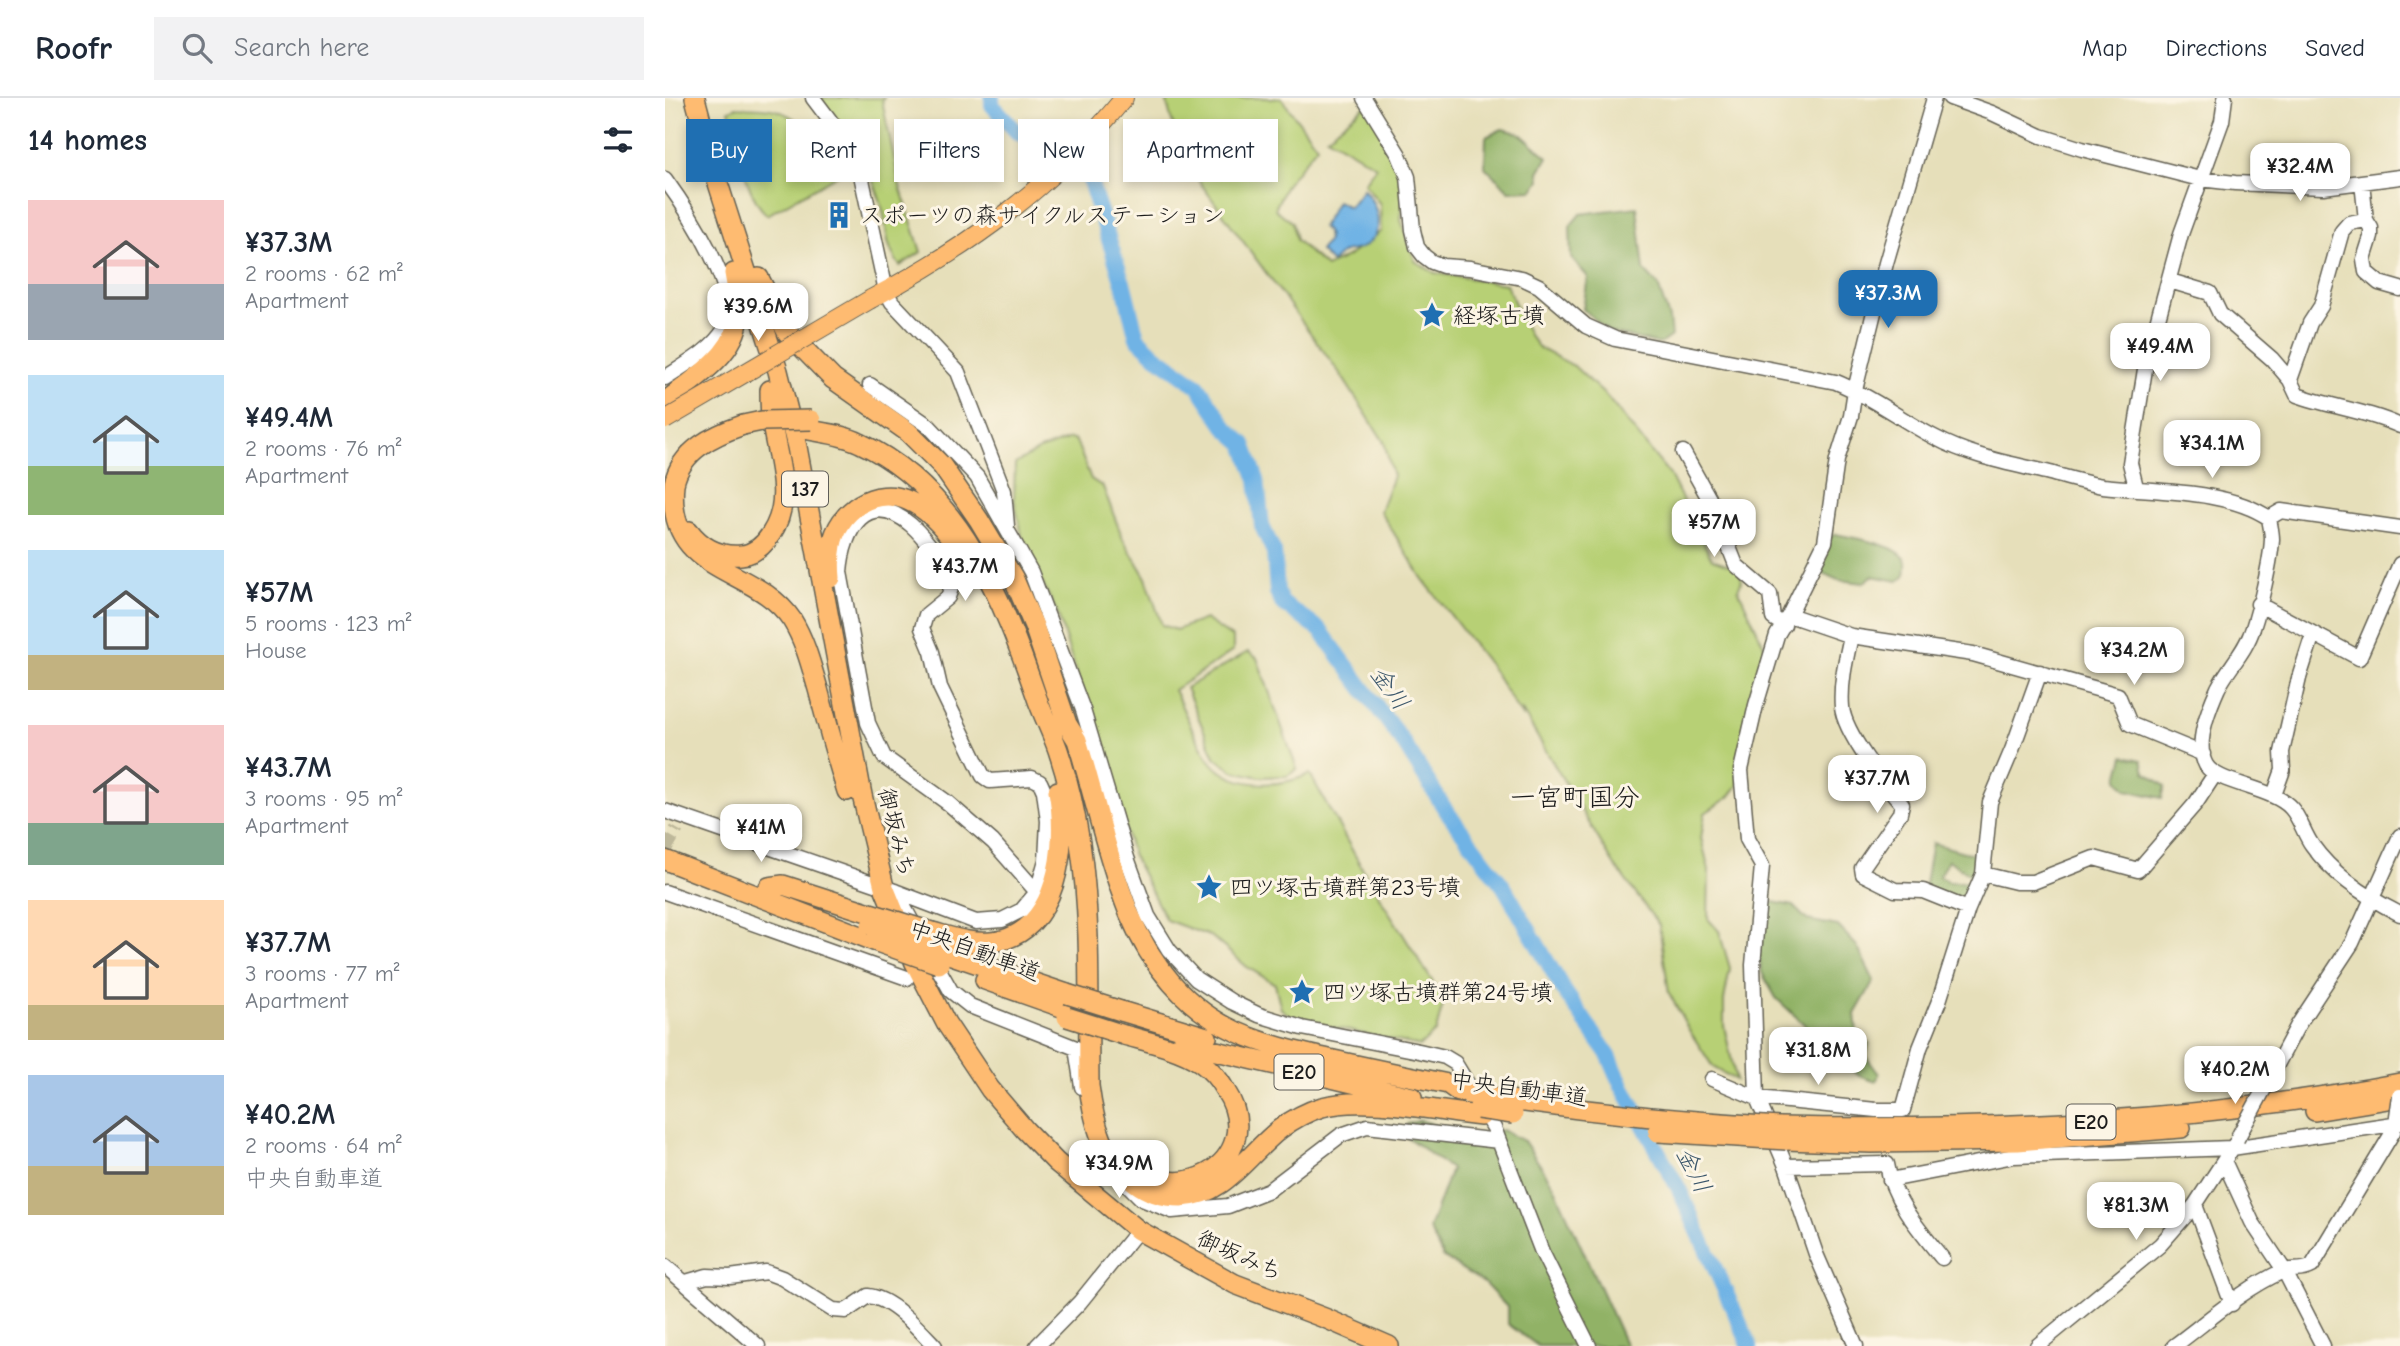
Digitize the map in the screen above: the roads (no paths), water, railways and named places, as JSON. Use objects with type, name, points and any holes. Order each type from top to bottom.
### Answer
[{"type":"highway","name":"御坂みち","points":[[683,98],[696,156],[770,390],[794,493],[844,757],[907,978],[965,1074],[1002,1121],[1048,1171],[1134,1236],[1228,1293],[1360,1346]]},
{"type":"highway","name":"御坂みち","points":[[695,98],[701,119]]},
{"type":"highway","name":"御坂みち","points":[[718,182],[764,324],[797,447],[855,793]]},
{"type":"highway","points":[[718,182],[754,267],[787,332],[833,379],[908,432],[942,466],[1013,577],[1034,626],[1067,724],[1077,740],[1117,881],[1130,915],[1155,963],[1192,1003],[1237,1032],[1275,1045],[1448,1084],[1472,1103]]},
{"type":"highway","points":[[665,402],[731,345],[738,323],[739,307],[734,273]]},
{"type":"highway","points":[[745,430],[694,465],[684,483],[679,501],[684,525],[699,543],[720,555],[743,555],[764,545],[778,523],[783,495],[782,473],[772,423],[770,390]]},
{"type":"highway","points":[[855,793],[803,639],[789,616],[749,585],[695,556],[680,536],[671,516],[671,497],[676,475],[687,458],[703,443],[721,432],[774,430],[810,425],[847,426],[867,435],[899,454],[959,511],[1034,626]]},
{"type":"highway","points":[[810,425],[857,441],[881,454],[915,480],[944,508],[983,565],[1003,607],[1057,747],[1075,816],[1088,939],[1091,1103],[1095,1124],[1107,1153],[1129,1178],[1142,1188],[1171,1197],[1201,1194],[1227,1179],[1295,1117],[1325,1106],[1344,1102],[1472,1103]]},
{"type":"highway","points":[[855,793],[855,720],[832,544],[847,514],[864,500],[886,495],[908,500],[925,511],[949,534],[1003,607]]},
{"type":"highway","points":[[1067,724],[1068,742],[1091,856],[1095,895],[1100,994],[1097,1068],[1105,1116],[1127,1158],[1145,1174],[1182,1183],[1201,1178],[1217,1168],[1235,1139],[1237,1119],[1233,1102],[1218,1078],[1200,1062],[1161,1046],[1122,1024]]},
{"type":"highway","points":[[871,926],[936,949],[1004,939],[1030,924],[1047,900],[1057,870],[1062,835],[1058,794],[1047,750],[1047,726]]},
{"type":"highway","name":"中央自動車道","points":[[665,847],[936,949],[1067,1007]]},
{"type":"highway","name":"中央自動車道","points":[[665,860],[871,926]]},
{"type":"highway","name":"御坂みち","points":[[883,887],[915,963],[946,1023],[990,1089],[1056,1162],[1134,1236],[1235,1284],[1302,1308],[1389,1346]]},
{"type":"highway","name":"中央自動車道","points":[[936,949],[1002,986],[1122,1024],[1207,1037],[1279,1054],[1472,1103],[1503,1117],[1509,1113],[1668,1133],[2018,1127],[2234,1110],[2400,1083]]},
{"type":"highway","name":"中央自動車道","points":[[1472,1103],[1553,1107],[1871,1143],[2018,1141],[2399,1111]]},
{"type":"main road","points":[[665,421],[978,236],[1030,197],[1066,163],[1124,98]]},
{"type":"street","points":[[813,98],[841,135],[861,175],[879,295],[892,302],[958,372],[1004,491],[1005,536]]},
{"type":"street","points":[[1364,98],[1399,155],[1408,177],[1417,247],[1432,262],[1522,278],[1539,286],[1586,326],[1615,339],[1748,363],[1836,383],[1855,390],[1935,438],[1966,452],[2102,486],[2137,487],[2234,500],[2269,518],[2272,537],[2253,629],[2219,687],[2207,718],[2202,741],[2206,765],[2215,774],[2274,795],[2291,808],[2313,846],[2328,863],[2372,900],[2400,914]]},
{"type":"street","points":[[1856,1346],[1816,1254],[1786,1166],[1757,1098],[1753,965],[1762,866],[1747,839],[1741,770],[1756,705],[1777,635],[1825,542],[1837,460],[1851,416],[1887,262],[1934,98]]},
{"type":"street","points":[[1950,98],[1992,113],[2041,136],[2200,179],[2323,187],[2400,177]]},
{"type":"street","points":[[2137,487],[2130,463],[2146,363],[2181,234],[2222,121],[2225,98]]},
{"type":"street","points":[[665,179],[690,214],[714,261],[730,311],[729,319],[719,337],[665,378]]},
{"type":"street","points":[[2362,182],[2366,220],[2371,228],[2364,259],[2366,272],[2378,283],[2400,289]]},
{"type":"street","points":[[2290,380],[2310,323],[2321,306],[2342,231],[2349,223],[2366,220]]},
{"type":"street","points":[[2170,281],[2210,293],[2220,314],[2261,349],[2290,380],[2297,395],[2325,405],[2383,418],[2400,426]]},
{"type":"street","points":[[870,384],[929,426],[977,477],[1005,536],[1031,572],[1083,710],[1127,858],[1148,916],[1169,950],[1196,979],[1232,1002],[1259,1015],[1302,1028],[1445,1057],[1455,1063],[1495,1128],[1542,1252],[1589,1346]]},
{"type":"street","points":[[1683,452],[1712,504],[1736,565],[1773,598],[1773,618],[1851,636],[1973,654],[2118,695],[2130,724],[2203,754]]},
{"type":"street","points":[[665,811],[680,824],[883,887],[976,922],[1002,920],[1022,910],[1037,892],[1046,860],[1048,821],[1044,791],[1040,782],[1032,778],[990,781],[983,776],[940,687],[932,652],[922,628],[926,615],[949,597],[953,583],[930,546],[912,526],[898,515],[885,511],[863,514],[855,522],[847,535],[836,575],[868,723],[884,757],[948,803],[993,842],[1037,892]]},
{"type":"street","points":[[2269,518],[2281,511],[2400,528]]},
{"type":"street","points":[[948,573],[963,563]]},
{"type":"street","points":[[2258,604],[2359,658],[2400,564]]},
{"type":"street","points":[[2274,795],[2283,770],[2282,752],[2299,678],[2313,634]]},
{"type":"street","points":[[1851,636],[1842,684],[1842,710],[1861,748],[1902,804],[1900,813],[1863,868],[1863,874],[1895,890],[1923,891],[1968,909]]},
{"type":"street","points":[[1712,1079],[1757,1098],[1877,1114],[1903,1110],[1920,1048],[1939,1001],[1968,909],[1983,874],[1990,802],[2040,672]]},
{"type":"street","points":[[1983,874],[2016,882],[2033,882],[2094,858],[2138,870],[2196,803],[2215,774]]},
{"type":"street","points":[[2037,1346],[2160,1245],[2195,1205],[2231,1150],[2298,1025],[2352,943],[2400,836]]},
{"type":"street","points":[[883,887],[951,991],[970,1006],[1076,1048],[1084,1101],[1094,1137],[1113,1170],[1142,1199],[1171,1211],[1228,1206],[1269,1190],[1341,1135],[1367,1126],[1499,1141]]},
{"type":"street","points":[[665,892],[907,978]]},
{"type":"street","points":[[1889,1180],[2014,1156],[2231,1150],[2399,1111]]},
{"type":"street","points":[[2174,1346],[2284,1270],[2304,1271],[2312,1266],[2353,1201],[2399,1111]]},
{"type":"street","points":[[2231,1150],[2252,1222],[2284,1270],[2323,1346]]},
{"type":"street","points":[[1786,1166],[1887,1159],[1889,1180],[1920,1231],[1942,1258]]},
{"type":"street","points":[[2195,1205],[2232,1304]]},
{"type":"street","points":[[1037,1346],[1080,1302],[1134,1236]]},
{"type":"street","points":[[665,1266],[758,1346]]},
{"type":"street","points":[[686,1282],[707,1276],[730,1277],[766,1272],[782,1278],[833,1310],[846,1311],[868,1296],[877,1297],[913,1323],[935,1346]]},
{"type":"water","points":[[1363,189],[1375,209],[1378,224],[1376,232],[1366,245],[1342,253],[1332,263],[1320,251],[1328,240],[1327,232],[1322,227],[1337,201],[1349,207]]},
{"type":"waterway","name":"金川","points":[[992,98],[992,105],[1017,132],[1086,169],[1124,286],[1137,338],[1156,356],[1198,386],[1227,429],[1244,444],[1257,480],[1262,526],[1274,552],[1277,592],[1282,603],[1320,630],[1403,742],[1445,809],[1504,887],[1563,989],[1609,1056],[1622,1086],[1679,1189],[1750,1346]]},
{"type":"tunnel","points":[[665,849],[677,829]]},
{"type":"place","name":"スポーツの森サイクルステーション","points":[[839,215]]},
{"type":"place","name":"経塚古墳","points":[[1432,315]]},
{"type":"place","name":"四ツ塚古墳群第23号墳","points":[[1209,887]]},
{"type":"place","name":"四ツ塚古墳群第24号墳","points":[[1302,992]]},
{"type":"district","name":"一宮町国分","points":[[1575,797]]}]
